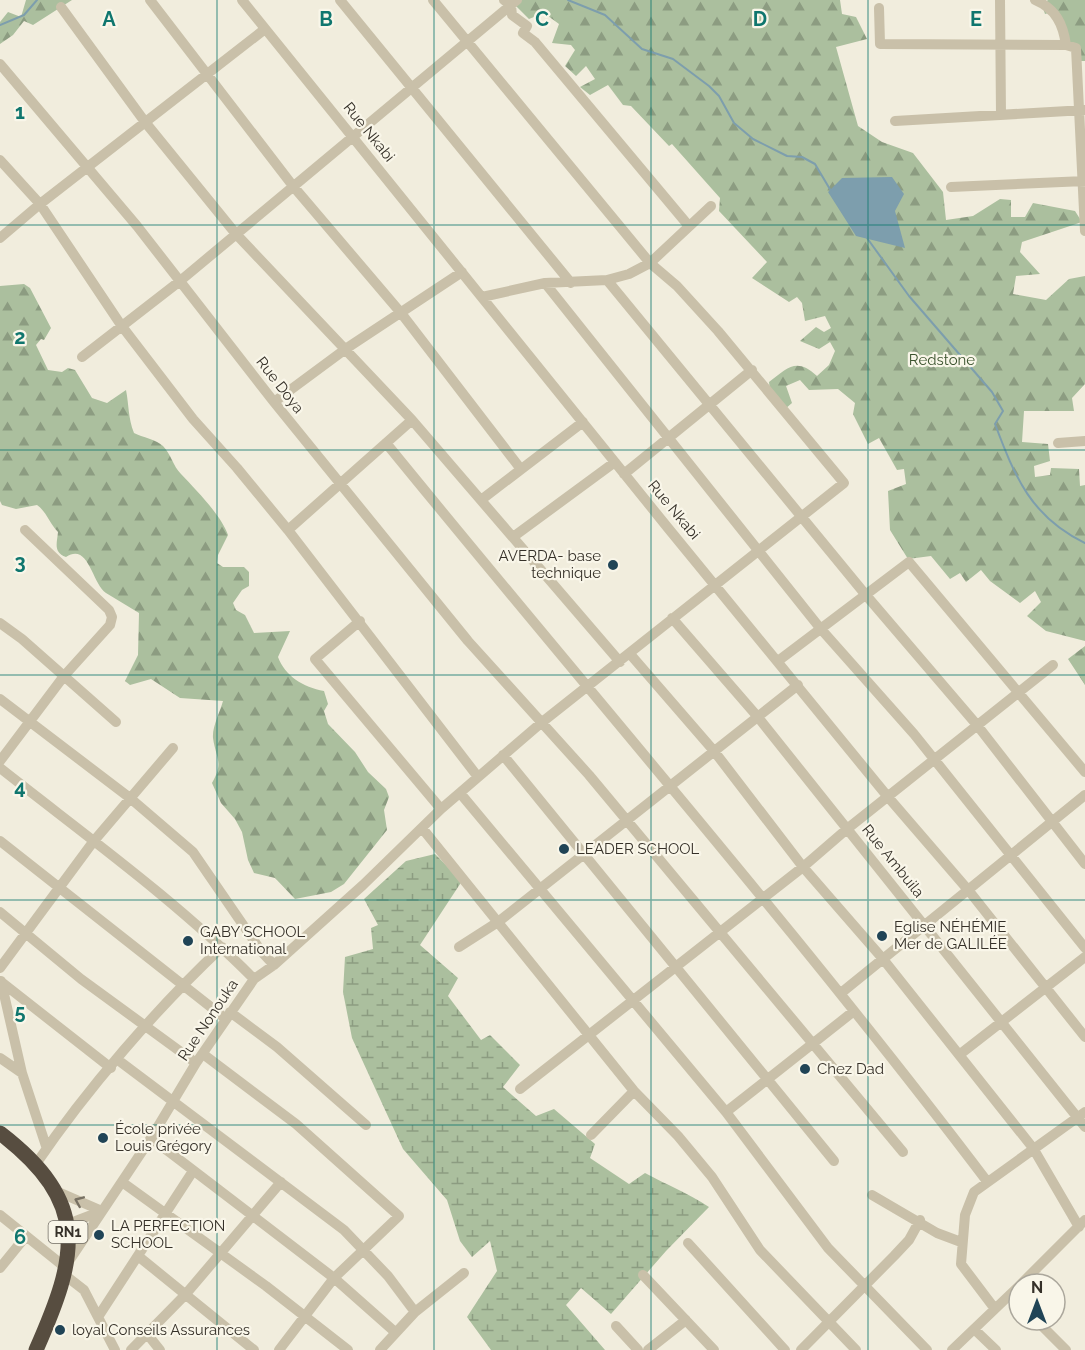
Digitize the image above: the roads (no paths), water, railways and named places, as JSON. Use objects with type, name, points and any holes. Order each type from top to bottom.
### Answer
[{"type":"highway","name":"RN1","points":[[0,1133],[36,1164],[56,1191],[68,1224],[65,1267],[36,1350]]},
{"type":"highway","name":"RN1","points":[[0,1139],[39,1174],[52,1197],[63,1229],[65,1267],[29,1350]]},
{"type":"street","points":[[150,0],[293,186],[401,313],[520,468]]},
{"type":"street","name":"Rue Nkabi","points":[[242,0],[624,474],[888,797],[969,891],[1085,1037]]},
{"type":"street","points":[[340,0],[571,283]]},
{"type":"street","points":[[433,0],[650,263],[677,286],[752,370],[624,474]]},
{"type":"street","points":[[999,0],[1000,114]]},
{"type":"street","points":[[1035,0],[1057,16],[1064,31],[1066,45]]},
{"type":"street","points":[[82,357],[180,281],[468,42],[511,2]]},
{"type":"street","points":[[511,2],[512,15],[528,26],[524,33],[527,37],[535,42],[688,225]]},
{"type":"street","points":[[61,7],[145,122],[236,234],[347,348],[412,420],[620,662]]},
{"type":"street","points":[[879,8],[880,44],[1000,47],[1066,45],[1075,47],[1078,52],[1085,231]]},
{"type":"street","points":[[0,238],[40,204],[265,29]]},
{"type":"street","name":"Rue Doya","points":[[0,64],[88,167],[274,402],[468,641],[627,820],[810,1044],[903,1152]]},
{"type":"street","points":[[895,121],[1081,110]]},
{"type":"street","points":[[0,160],[40,204],[121,325],[193,420],[237,468],[288,530],[478,777]]},
{"type":"street","points":[[951,187],[1083,181]]},
{"type":"street","points":[[482,297],[545,283],[607,280],[629,274],[650,263],[688,225],[711,206]]},
{"type":"street","points":[[274,402],[347,348],[462,272]]},
{"type":"street","points":[[607,280],[865,594],[977,725],[1085,864]]},
{"type":"street","points":[[545,283],[820,628],[934,760],[1085,948]]},
{"type":"street","name":"Rue Nonouka","points":[[65,1267],[151,1138],[196,1063],[254,979],[274,965],[441,809],[541,723],[843,485],[843,481],[752,370]]},
{"type":"street","points":[[288,530],[412,420]]},
{"type":"street","points":[[481,500],[583,422]]},
{"type":"street","points":[[1059,442],[1085,441]]},
{"type":"street","points":[[386,443],[668,786],[763,897],[986,1180]]},
{"type":"street","points":[[513,537],[615,462]]},
{"type":"street","points":[[0,761],[64,676],[110,625],[112,617],[109,610],[25,530]]},
{"type":"street","points":[[778,661],[910,562],[1085,772]]},
{"type":"street","name":"Rue Ambuila","points":[[672,618],[757,716],[1002,1022],[1081,1115],[1085,1127]]},
{"type":"street","points":[[360,621],[315,659],[441,809]]},
{"type":"street","points":[[0,623],[116,722]]},
{"type":"street","points":[[630,654],[714,751],[803,867],[883,959],[1033,1148],[1082,1224],[1033,1272]]},
{"type":"street","points":[[520,1089],[803,867],[847,829],[1053,665]]},
{"type":"street","points":[[459,947],[498,922],[538,888],[798,685]]},
{"type":"street","points":[[0,699],[130,798],[193,852],[261,951],[274,965]]},
{"type":"street","points":[[0,968],[93,842],[173,748]]},
{"type":"street","points":[[503,755],[834,1161]]},
{"type":"street","points":[[0,768],[222,947],[254,979]]},
{"type":"street","points":[[460,793],[726,1112],[807,1221],[863,1285],[927,1350]]},
{"type":"street","points":[[840,993],[1085,795]]},
{"type":"street","points":[[422,828],[634,1091],[678,1136],[712,1177],[760,1250],[856,1350]]},
{"type":"street","points":[[0,841],[184,985],[277,1047],[366,1125]]},
{"type":"street","points":[[0,912],[146,1028],[196,1063]]},
{"type":"street","points":[[36,1164],[46,1146],[114,1064],[184,985],[222,947]]},
{"type":"street","points":[[959,1055],[1085,957]]},
{"type":"street","points":[[0,981],[114,1064],[172,1102],[364,1248],[415,1312]]},
{"type":"street","points":[[0,981],[22,1073],[46,1146]]},
{"type":"street","points":[[726,1112],[854,1011]]},
{"type":"street","points":[[203,1054],[296,1124],[397,1214],[397,1220],[334,1278],[279,1350]]},
{"type":"street","points":[[0,1058],[22,1073]]},
{"type":"street","points":[[591,1135],[634,1091]]},
{"type":"street","points":[[995,1309],[961,1264],[961,1242],[969,1202],[974,1191],[986,1180],[1081,1115]]},
{"type":"street","points":[[151,1138],[334,1278],[395,1332]]},
{"type":"street","points":[[98,1317],[193,1172]]},
{"type":"street","points":[[122,1182],[222,1254],[348,1350]]},
{"type":"street","points":[[131,1350],[186,1295],[280,1182]]},
{"type":"street","points":[[56,1191],[102,1210]]},
{"type":"street","points":[[872,1195],[920,1220],[937,1233],[961,1242]]},
{"type":"street","points":[[68,1224],[102,1210]]},
{"type":"street","points":[[0,1215],[65,1267],[84,1290],[115,1350]]},
{"type":"street","points":[[801,1350],[909,1240],[920,1220]]},
{"type":"street","points":[[0,1268],[26,1236]]},
{"type":"street","points":[[688,1243],[785,1350]]},
{"type":"street","points":[[138,1256],[254,1350]]},
{"type":"street","points":[[380,1350],[415,1312],[464,1273]]},
{"type":"street","points":[[643,1275],[714,1350]]},
{"type":"street","points":[[952,1350],[1007,1298]]},
{"type":"street","points":[[648,1350],[686,1320]]},
{"type":"street","points":[[616,1326],[638,1350]]},
{"type":"street","points":[[974,1329],[996,1350]]},
{"type":"street","points":[[1048,1332],[1066,1350]]},
{"type":"street","points":[[148,1335],[160,1350]]},
{"type":"water","points":[[892,177],[904,194],[895,211],[905,248],[856,236],[828,192],[842,178]]},
{"type":"waterway","points":[[0,25],[24,15],[37,0]]},
{"type":"waterway","points":[[568,0],[605,15],[642,49],[673,59],[709,86],[719,96],[734,123],[753,139],[787,156],[802,157],[815,164],[831,191]]},
{"type":"waterway","points":[[867,238],[909,296],[992,392],[1003,411],[995,424],[1027,494],[1051,521],[1066,533],[1085,543]]},
{"type":"place","name":"AVERDA- base technique","points":[[613,565]]},
{"type":"place","name":"LEADER SCHOOL","points":[[564,849]]},
{"type":"place","name":"Eglise NÉHÉMIE Mer de GALILÉE","points":[[882,936]]},
{"type":"place","name":"GABY SCHOOL International","points":[[188,941]]},
{"type":"place","name":"Chez Dad","points":[[805,1069]]},
{"type":"place","name":"École privée Louis Grégory","points":[[103,1138]]},
{"type":"place","name":"LA PERFECTION SCHOOL","points":[[99,1235]]},
{"type":"place","name":"loyal Conseils Assurances","points":[[60,1330]]},
{"type":"park label","name":"Redstone","points":[[942,360]]}]
